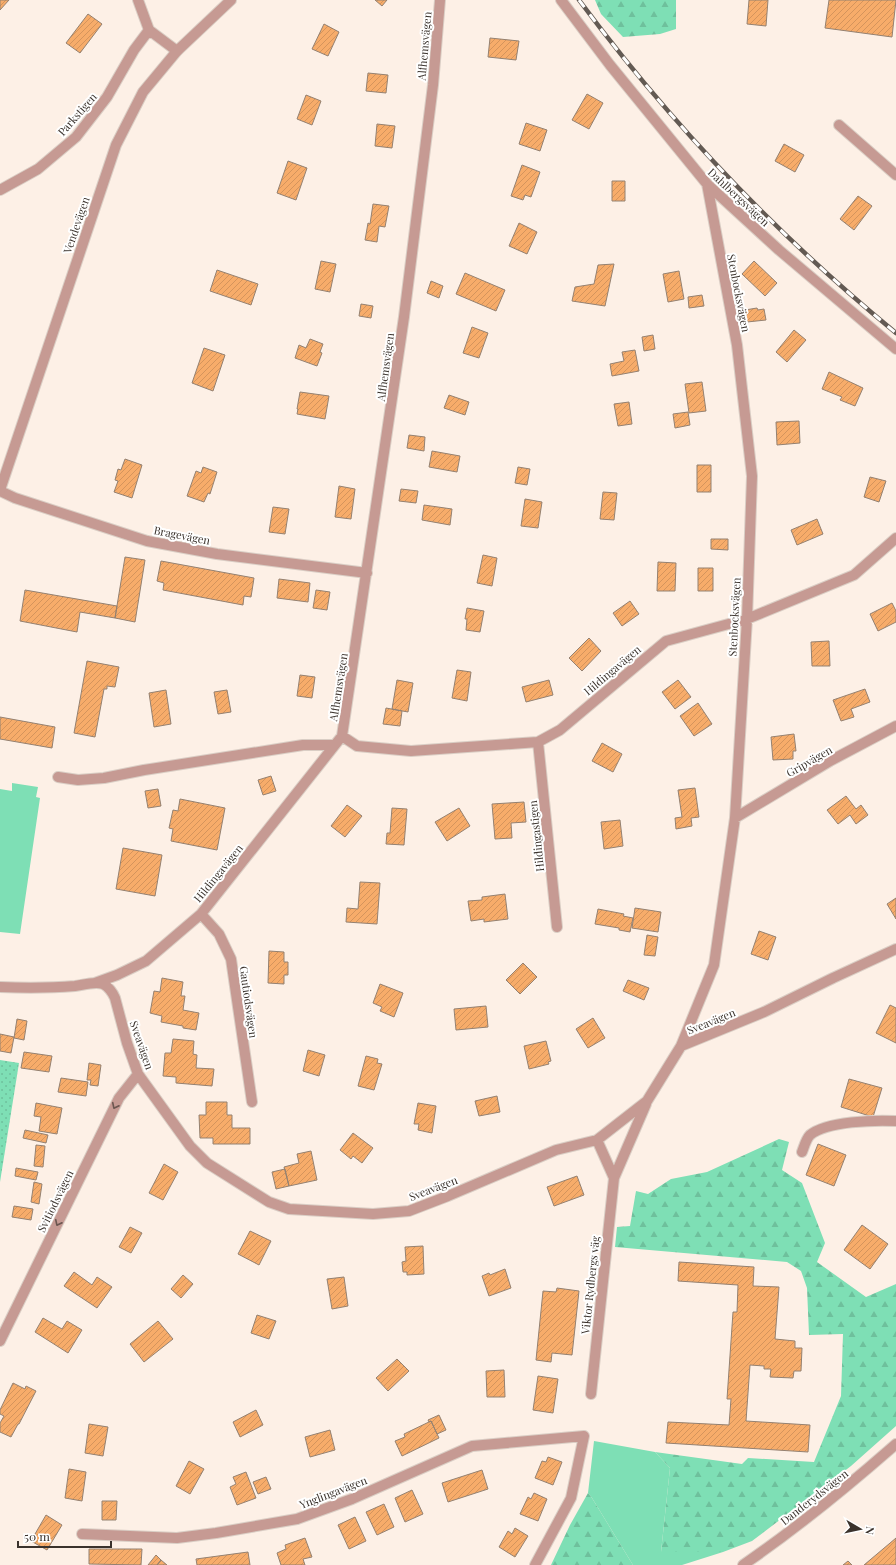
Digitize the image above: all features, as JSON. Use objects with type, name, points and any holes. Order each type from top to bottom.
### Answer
[{"type":"street","points":[[138,0],[149,30],[177,51]]},
{"type":"street","name":"Vendevägen","points":[[0,491],[116,145],[143,92],[177,51],[231,0]]},
{"type":"street","name":"Alfhemsvägen","points":[[342,736],[405,309],[433,85],[440,0]]},
{"type":"street","name":"Dahlbergsvägen","points":[[561,0],[610,65],[706,184],[779,250],[896,349]]},
{"type":"street","name":"Parkstigen","points":[[0,190],[38,169],[76,137],[107,97],[134,50],[149,30]]},
{"type":"street","points":[[839,125],[896,175]]},
{"type":"street","name":"Stenbocksvägen","points":[[681,1046],[714,965],[735,818],[747,619],[752,476],[736,345],[706,184]]},
{"type":"street","name":"Bragevägen","points":[[0,491],[15,498],[147,541],[217,554],[367,573]]},
{"type":"street","name":"Hildingavägen","points":[[93,984],[117,975],[146,961],[201,914],[342,736],[357,746],[411,751],[538,742],[560,730],[666,641],[747,619],[854,575],[896,538]]},
{"type":"street","name":"Gripvägen","points":[[735,818],[830,761],[896,726]]},
{"type":"street","name":"Hildingastigen","points":[[538,742],[557,927]]},
{"type":"street","points":[[58,777],[78,780],[104,778],[144,770],[303,745],[334,745]]},
{"type":"street","name":"Gautiodsvägen","points":[[201,914],[219,934],[231,959],[252,1102]]},
{"type":"street","name":"Sveavägen","points":[[0,987],[32,988],[103,984],[112,993],[138,1074],[190,1146],[207,1163],[269,1202],[290,1209],[373,1214],[409,1211],[556,1150],[597,1140],[647,1101],[681,1046],[764,1012],[896,949]]},
{"type":"street","name":"Svitiodsvägen","points":[[0,1341],[119,1098],[138,1074]]},
{"type":"street","name":"Viktor Rydbergs väg","points":[[591,1394],[614,1178],[647,1101]]},
{"type":"street","points":[[802,1152],[809,1136],[820,1130],[839,1125],[875,1120],[896,1121]]},
{"type":"street","points":[[597,1140],[614,1178]]},
{"type":"street","name":"Ynglingavägen","points":[[82,1534],[177,1538],[297,1519],[352,1499],[472,1446],[584,1436],[572,1498],[536,1565]]},
{"type":"street","name":"Danderydsvägen","points":[[743,1565],[858,1478],[895,1447]]},
{"type":"green space","points":[[595,0],[676,0],[676,29],[660,34],[623,37],[601,14]]},
{"type":"green space","points":[[12,783],[38,787],[36,797],[40,798],[20,934],[0,932],[0,789],[12,791]]},
{"type":"green space","points":[[0,1060],[19,1063],[0,1182]]},
{"type":"green space","points":[[779,1139],[789,1142],[782,1170],[802,1183],[825,1243],[817,1262],[866,1297],[896,1284],[896,1426],[851,1466],[752,1541],[723,1552],[661,1552],[670,1468],[655,1452],[742,1464],[748,1458],[814,1462],[841,1396],[843,1334],[809,1335],[807,1288],[801,1271],[787,1262],[615,1247],[617,1227],[630,1226],[636,1191],[648,1194],[671,1179],[707,1172]]},
{"type":"green space","points":[[594,1441],[655,1452],[670,1468],[661,1552],[723,1552],[682,1565],[633,1565],[588,1493]]},
{"type":"green space","points":[[588,1493],[633,1565],[551,1565],[570,1525]]},
{"type":"building","points":[[0,0],[9,0],[0,10]]},
{"type":"building","points":[[375,0],[387,0],[382,6]]},
{"type":"building","points":[[749,0],[768,0],[766,26],[747,24]]},
{"type":"building","points":[[829,0],[896,0],[892,37],[825,28]]},
{"type":"building","points":[[88,14],[102,24],[80,53],[66,43]]},
{"type":"building","points":[[324,24],[339,32],[328,56],[312,49]]},
{"type":"building","points":[[490,38],[519,41],[516,60],[488,57]]},
{"type":"building","points":[[368,73],[388,75],[386,93],[366,91]]},
{"type":"building","points":[[587,94],[603,103],[589,129],[572,120]]},
{"type":"building","points":[[306,95],[321,101],[312,125],[297,119]]},
{"type":"building","points":[[526,123],[547,130],[540,151],[519,144]]},
{"type":"building","points":[[377,124],[395,126],[392,148],[375,146]]},
{"type":"building","points":[[784,144],[804,155],[795,172],[775,161]]},
{"type":"building","points":[[288,161],[307,168],[296,200],[277,193]]},
{"type":"building","points":[[522,165],[540,172],[531,197],[525,195],[523,200],[511,196]]},
{"type":"building","points":[[612,181],[625,181],[625,201],[612,201]]},
{"type":"building","points":[[858,196],[872,206],[854,230],[840,219]]},
{"type":"building","points":[[373,204],[389,206],[385,227],[379,226],[377,242],[365,240],[368,223],[370,224]]},
{"type":"building","points":[[519,223],[537,232],[527,254],[509,246]]},
{"type":"building","points":[[321,261],[336,264],[330,292],[315,289]]},
{"type":"building","points":[[754,261],[777,283],[765,296],[742,274]]},
{"type":"building","points":[[614,264],[605,306],[572,301],[575,287],[594,284],[598,265]]},
{"type":"building","points":[[217,270],[258,284],[251,305],[210,291]]},
{"type":"building","points":[[679,271],[684,299],[668,302],[663,274]]},
{"type":"building","points":[[465,273],[505,290],[496,311],[456,294]]},
{"type":"building","points":[[431,281],[443,286],[439,298],[427,293]]},
{"type":"building","points":[[702,295],[704,306],[689,308],[688,297]]},
{"type":"building","points":[[361,304],[373,306],[371,318],[359,316]]},
{"type":"building","points":[[757,308],[758,310],[764,309],[766,320],[747,322],[745,310]]},
{"type":"building","points":[[472,327],[488,333],[479,358],[463,353]]},
{"type":"building","points":[[794,330],[806,340],[787,362],[776,352]]},
{"type":"building","points":[[653,335],[655,349],[644,351],[642,337]]},
{"type":"building","points":[[310,339],[323,344],[320,352],[322,353],[317,366],[295,358],[299,345],[306,348]]},
{"type":"building","points":[[204,348],[225,355],[213,391],[192,383]]},
{"type":"building","points":[[635,350],[639,371],[612,376],[610,364],[624,361],[622,352]]},
{"type":"building","points":[[829,372],[863,388],[855,406],[840,400],[842,397],[822,389]]},
{"type":"building","points":[[702,382],[706,411],[689,413],[685,384]]},
{"type":"building","points":[[300,392],[329,396],[325,419],[297,414]]},
{"type":"building","points":[[449,395],[469,402],[465,415],[444,408]]},
{"type":"building","points":[[629,402],[632,424],[618,426],[614,404]]},
{"type":"building","points":[[688,412],[690,425],[675,428],[673,414]]},
{"type":"building","points":[[799,421],[800,443],[777,445],[776,422]]},
{"type":"building","points":[[409,435],[425,437],[424,451],[407,448]]},
{"type":"building","points":[[432,451],[460,456],[457,472],[429,467]]},
{"type":"building","points":[[125,459],[142,465],[132,498],[114,492],[118,481],[115,480],[118,469],[121,470]]},
{"type":"building","points":[[697,465],[711,465],[711,492],[697,492]]},
{"type":"building","points":[[203,467],[217,472],[210,494],[208,493],[204,502],[187,496],[196,471],[201,473]]},
{"type":"building","points":[[518,467],[530,469],[527,485],[515,483]]},
{"type":"building","points":[[870,477],[886,481],[879,502],[864,497]]},
{"type":"building","points":[[339,486],[355,489],[351,519],[335,517]]},
{"type":"building","points":[[401,489],[418,491],[416,503],[399,501]]},
{"type":"building","points":[[603,492],[617,493],[614,520],[600,519]]},
{"type":"building","points":[[525,499],[542,502],[538,528],[521,526]]},
{"type":"building","points":[[424,505],[452,509],[450,525],[422,520]]},
{"type":"building","points":[[273,507],[289,509],[285,534],[269,532]]},
{"type":"building","points":[[817,519],[823,534],[797,545],[791,530]]},
{"type":"building","points":[[711,539],[728,539],[728,550],[711,549]]},
{"type":"building","points":[[483,555],[497,558],[492,586],[477,583]]},
{"type":"building","points":[[125,557],[145,560],[135,622],[115,618]]},
{"type":"building","points":[[161,561],[254,578],[251,597],[244,596],[243,605],[163,590],[164,583],[157,581]]},
{"type":"building","points":[[658,562],[676,563],[675,591],[657,591]]},
{"type":"building","points":[[698,568],[713,568],[713,591],[698,591]]},
{"type":"building","points":[[279,579],[310,583],[308,602],[277,598]]},
{"type":"building","points":[[25,590],[117,606],[115,618],[80,612],[77,632],[20,621]]},
{"type":"building","points":[[316,590],[330,592],[327,610],[313,608]]},
{"type":"building","points":[[630,601],[639,614],[622,626],[613,613]]},
{"type":"building","points":[[892,603],[896,611],[896,622],[878,631],[870,614]]},
{"type":"building","points":[[467,608],[484,611],[480,632],[466,630],[467,619],[465,619]]},
{"type":"building","points":[[589,638],[601,651],[582,671],[569,658]]},
{"type":"building","points":[[829,641],[830,666],[812,666],[811,642]]},
{"type":"building","points":[[87,661],[119,667],[115,687],[107,686],[107,689],[104,689],[95,737],[74,733]]},
{"type":"building","points":[[457,670],[471,672],[467,701],[452,698]]},
{"type":"building","points":[[300,675],[315,677],[312,698],[297,696]]},
{"type":"building","points":[[397,680],[413,683],[408,712],[392,709]]},
{"type":"building","points":[[549,680],[553,695],[526,702],[522,687]]},
{"type":"building","points":[[678,680],[691,697],[675,709],[662,692]]},
{"type":"building","points":[[865,689],[870,702],[851,709],[854,717],[841,721],[833,700]]},
{"type":"building","points":[[166,690],[171,724],[154,727],[149,693]]},
{"type":"building","points":[[227,690],[231,712],[218,714],[214,692]]},
{"type":"building","points":[[698,703],[712,724],[694,736],[680,716]]},
{"type":"building","points":[[386,708],[402,711],[400,726],[383,724]]},
{"type":"building","points":[[0,717],[55,727],[52,748],[0,739]]},
{"type":"building","points":[[794,734],[796,751],[793,751],[793,759],[773,760],[771,737]]},
{"type":"building","points":[[602,743],[622,754],[613,772],[592,761]]},
{"type":"building","points":[[271,776],[276,791],[263,795],[258,780]]},
{"type":"building","points":[[695,788],[699,817],[691,818],[692,826],[676,829],[675,818],[682,817],[678,790]]},
{"type":"building","points":[[158,789],[161,806],[148,808],[145,791]]},
{"type":"building","points":[[846,796],[856,809],[861,805],[868,815],[856,824],[850,815],[838,824],[827,810]]},
{"type":"building","points":[[180,799],[225,808],[217,850],[171,841],[173,829],[169,828],[173,810],[178,811]]},
{"type":"building","points":[[524,802],[526,822],[511,823],[512,838],[495,839],[492,804]]},
{"type":"building","points":[[347,805],[362,816],[345,837],[331,826]]},
{"type":"building","points":[[392,808],[407,809],[404,845],[386,844],[387,833],[390,833]]},
{"type":"building","points":[[459,808],[470,826],[447,841],[435,822]]},
{"type":"building","points":[[620,820],[623,846],[604,849],[601,822]]},
{"type":"building","points":[[123,848],[162,855],[155,896],[116,889]]},
{"type":"building","points":[[360,882],[380,883],[377,924],[346,922],[347,908],[358,909]]},
{"type":"building","points":[[505,894],[508,919],[484,922],[484,919],[471,921],[468,901],[482,900],[482,897]]},
{"type":"building","points":[[896,898],[896,919],[887,904]]},
{"type":"building","points":[[635,908],[661,912],[658,932],[632,928]]},
{"type":"building","points":[[598,909],[624,914],[623,916],[633,918],[630,932],[619,930],[619,928],[595,924]]},
{"type":"building","points":[[759,931],[776,937],[768,960],[751,954]]},
{"type":"building","points":[[647,935],[658,937],[655,956],[644,955]]},
{"type":"building","points":[[269,951],[284,952],[284,962],[288,962],[288,975],[284,975],[284,984],[268,983]]},
{"type":"building","points":[[523,963],[537,977],[520,994],[506,980]]},
{"type":"building","points":[[162,978],[183,982],[181,996],[185,996],[183,1010],[199,1013],[196,1030],[161,1022],[162,1016],[150,1013],[154,991],[160,992]]},
{"type":"building","points":[[628,980],[649,988],[644,1000],[623,991]]},
{"type":"building","points":[[380,984],[403,993],[394,1017],[380,1011],[382,1007],[373,1003]]},
{"type":"building","points":[[890,1005],[896,1008],[896,1043],[876,1033]]},
{"type":"building","points":[[486,1006],[488,1027],[456,1030],[454,1009]]},
{"type":"building","points":[[593,1018],[605,1038],[588,1048],[576,1029]]},
{"type":"building","points":[[17,1019],[27,1021],[24,1040],[14,1038]]},
{"type":"building","points":[[0,1034],[14,1037],[11,1053],[0,1051]]},
{"type":"building","points":[[173,1039],[194,1041],[193,1054],[197,1055],[196,1068],[214,1069],[212,1086],[176,1083],[176,1077],[163,1076],[165,1053],[171,1053]]},
{"type":"building","points":[[546,1041],[551,1061],[548,1062],[549,1064],[529,1069],[524,1046]]},
{"type":"building","points":[[308,1050],[325,1055],[319,1076],[303,1071]]},
{"type":"building","points":[[24,1052],[52,1056],[49,1072],[21,1068]]},
{"type":"building","points":[[366,1056],[378,1059],[377,1063],[382,1064],[374,1090],[358,1086]]},
{"type":"building","points":[[89,1063],[101,1065],[98,1086],[90,1085],[91,1080],[87,1080]]},
{"type":"building","points":[[61,1078],[88,1082],[86,1096],[58,1092]]},
{"type":"building","points":[[849,1079],[882,1088],[873,1117],[841,1107]]},
{"type":"building","points":[[497,1096],[500,1112],[479,1116],[475,1101]]},
{"type":"building","points":[[206,1102],[227,1102],[227,1115],[232,1115],[232,1128],[250,1128],[250,1144],[213,1144],[213,1138],[200,1138],[199,1115],[206,1115]]},
{"type":"building","points":[[36,1103],[62,1108],[57,1134],[39,1131],[41,1117],[34,1116]]},
{"type":"building","points":[[418,1103],[436,1106],[432,1133],[418,1130],[419,1124],[414,1124]]},
{"type":"building","points":[[25,1130],[48,1135],[46,1143],[23,1138]]},
{"type":"building","points":[[353,1133],[373,1148],[362,1163],[353,1156],[351,1159],[340,1150]]},
{"type":"building","points":[[818,1144],[846,1155],[834,1186],[806,1175]]},
{"type":"building","points":[[36,1145],[45,1146],[43,1167],[34,1166]]},
{"type":"building","points":[[311,1151],[317,1180],[289,1186],[284,1167],[299,1163],[297,1154]]},
{"type":"building","points":[[164,1164],[178,1172],[163,1200],[149,1193]]},
{"type":"building","points":[[16,1168],[38,1172],[36,1180],[15,1176]]},
{"type":"building","points":[[285,1169],[289,1186],[276,1189],[272,1172]]},
{"type":"building","points":[[577,1176],[584,1195],[554,1206],[547,1187]]},
{"type":"building","points":[[34,1182],[42,1184],[39,1204],[31,1202]]},
{"type":"building","points":[[14,1206],[33,1209],[31,1220],[12,1217]]},
{"type":"building","points":[[862,1225],[888,1244],[870,1269],[844,1250]]},
{"type":"building","points":[[130,1227],[142,1233],[131,1253],[119,1247]]},
{"type":"building","points":[[250,1231],[271,1241],[259,1265],[238,1254]]},
{"type":"building","points":[[423,1246],[424,1274],[407,1275],[407,1272],[403,1272],[402,1262],[406,1261],[405,1247]]},
{"type":"building","points":[[679,1262],[754,1267],[753,1286],[779,1287],[775,1339],[795,1341],[795,1348],[802,1348],[801,1371],[794,1371],[793,1378],[770,1377],[771,1369],[764,1369],[764,1366],[750,1365],[746,1421],[810,1425],[808,1452],[666,1443],[668,1422],[729,1425],[731,1399],[727,1399],[733,1312],[737,1312],[738,1285],[678,1281]]},
{"type":"building","points":[[505,1269],[511,1288],[489,1296],[482,1276],[489,1273],[490,1275]]},
{"type":"building","points":[[74,1272],[92,1285],[97,1277],[112,1287],[97,1308],[64,1286]]},
{"type":"building","points":[[183,1275],[193,1284],[181,1298],[171,1289]]},
{"type":"building","points":[[344,1277],[348,1306],[332,1309],[327,1279]]},
{"type":"building","points":[[557,1288],[579,1291],[572,1355],[552,1353],[551,1362],[536,1360],[543,1291],[556,1292]]},
{"type":"building","points":[[257,1315],[276,1321],[269,1339],[251,1333]]},
{"type":"building","points":[[43,1318],[62,1329],[67,1321],[82,1330],[68,1353],[35,1332]]},
{"type":"building","points":[[158,1321],[173,1339],[144,1362],[130,1344]]},
{"type":"building","points":[[397,1359],[409,1371],[388,1391],[376,1378]]},
{"type":"building","points":[[504,1370],[505,1397],[487,1397],[486,1371]]},
{"type":"building","points":[[538,1376],[558,1379],[553,1413],[533,1410]]},
{"type":"building","points":[[13,1383],[25,1389],[26,1386],[36,1391],[11,1437],[0,1432],[0,1423],[4,1416],[0,1414],[0,1410]]},
{"type":"building","points":[[256,1410],[263,1425],[240,1437],[233,1422]]},
{"type":"building","points":[[439,1415],[446,1430],[437,1434],[431,1421],[429,1422],[428,1420]]},
{"type":"building","points":[[431,1421],[439,1438],[402,1456],[395,1441],[405,1437],[404,1434]]},
{"type":"building","points":[[89,1424],[108,1427],[103,1456],[85,1453]]},
{"type":"building","points":[[330,1430],[335,1450],[310,1457],[305,1437]]},
{"type":"building","points":[[548,1457],[562,1462],[553,1485],[535,1478],[542,1461],[546,1462]]},
{"type":"building","points":[[189,1461],[204,1469],[190,1494],[176,1486]]},
{"type":"building","points":[[69,1469],[86,1472],[82,1501],[65,1498]]},
{"type":"building","points":[[482,1470],[488,1489],[448,1502],[442,1483]]},
{"type":"building","points":[[246,1472],[256,1498],[237,1505],[230,1487],[236,1484],[233,1477]]},
{"type":"building","points":[[266,1477],[271,1489],[258,1494],[253,1482]]},
{"type":"building","points":[[412,1490],[423,1514],[405,1522],[395,1498]]},
{"type":"building","points":[[534,1493],[547,1499],[538,1521],[520,1514],[528,1497],[531,1499]]},
{"type":"building","points":[[102,1501],[117,1501],[116,1520],[102,1520]]},
{"type":"building","points":[[384,1504],[394,1527],[377,1535],[366,1512]]},
{"type":"building","points":[[46,1515],[62,1525],[47,1550],[31,1541]]},
{"type":"building","points":[[355,1517],[366,1541],[349,1549],[338,1525]]},
{"type":"building","points":[[515,1528],[528,1536],[515,1557],[499,1547],[508,1531],[512,1534]]},
{"type":"building","points":[[305,1538],[312,1557],[303,1559],[305,1565],[281,1565],[277,1553],[286,1549],[285,1545]]},
{"type":"building","points":[[896,1538],[896,1565],[864,1565]]},
{"type":"building","points":[[89,1549],[142,1549],[141,1565],[89,1564]]},
{"type":"building","points":[[248,1552],[250,1565],[197,1565],[196,1559]]},
{"type":"building","points":[[156,1555],[161,1560],[157,1565],[148,1565]]},
{"type":"building","points":[[161,1560],[167,1565],[157,1565]]},
{"type":"building","points":[[848,1561],[852,1565],[843,1565]]},
{"type":"railway","points":[[579,0],[651,91],[727,176],[809,257],[896,333]]}]
